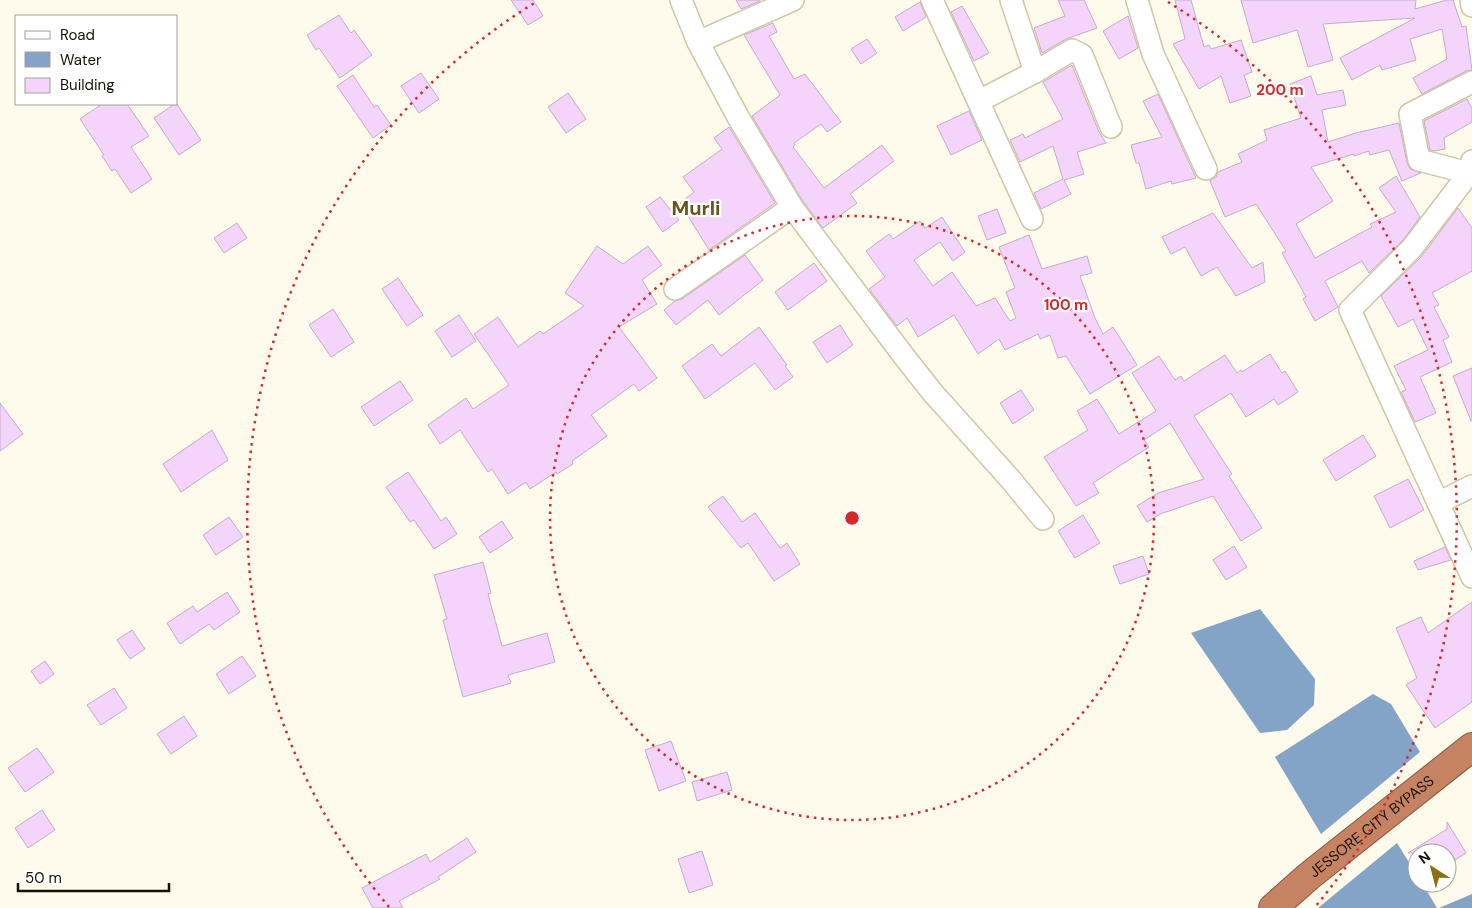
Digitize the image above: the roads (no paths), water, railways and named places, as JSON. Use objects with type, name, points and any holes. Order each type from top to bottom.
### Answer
[{"type":"highway","name":"JESSORE CITY BYPASS","points":[[1273,908],[1309,876],[1472,747]]},
{"type":"street","points":[[681,0],[698,42],[738,117],[792,207],[933,393],[1012,480],[1043,519]]},
{"type":"street","points":[[698,42],[791,0]]},
{"type":"street","points":[[932,0],[1032,219]]},
{"type":"street","points":[[1011,0],[1035,72]]},
{"type":"street","points":[[1137,0],[1153,54],[1206,168]]},
{"type":"street","points":[[1471,0],[1472,6]]},
{"type":"street","points":[[979,101],[1072,50],[1082,55],[1111,127]]},
{"type":"street","points":[[1472,82],[1410,114],[1420,160],[1470,167],[1412,248],[1350,310],[1472,577]]},
{"type":"street","points":[[675,288],[792,207]]},
{"type":"street","points":[[1438,503],[1472,486]]},
{"type":"water","points":[[1260,609],[1315,679],[1314,705],[1287,730],[1260,733],[1191,633]]},
{"type":"water","points":[[1373,694],[1391,704],[1420,752],[1321,834],[1275,757]]},
{"type":"water","points":[[1397,843],[1407,859],[1407,893],[1428,893],[1437,908],[1318,908]]},
{"type":"water","points":[[1472,894],[1472,908],[1439,908]]},
{"type":"district","name":"Murli","points":[[696,208]]}]
